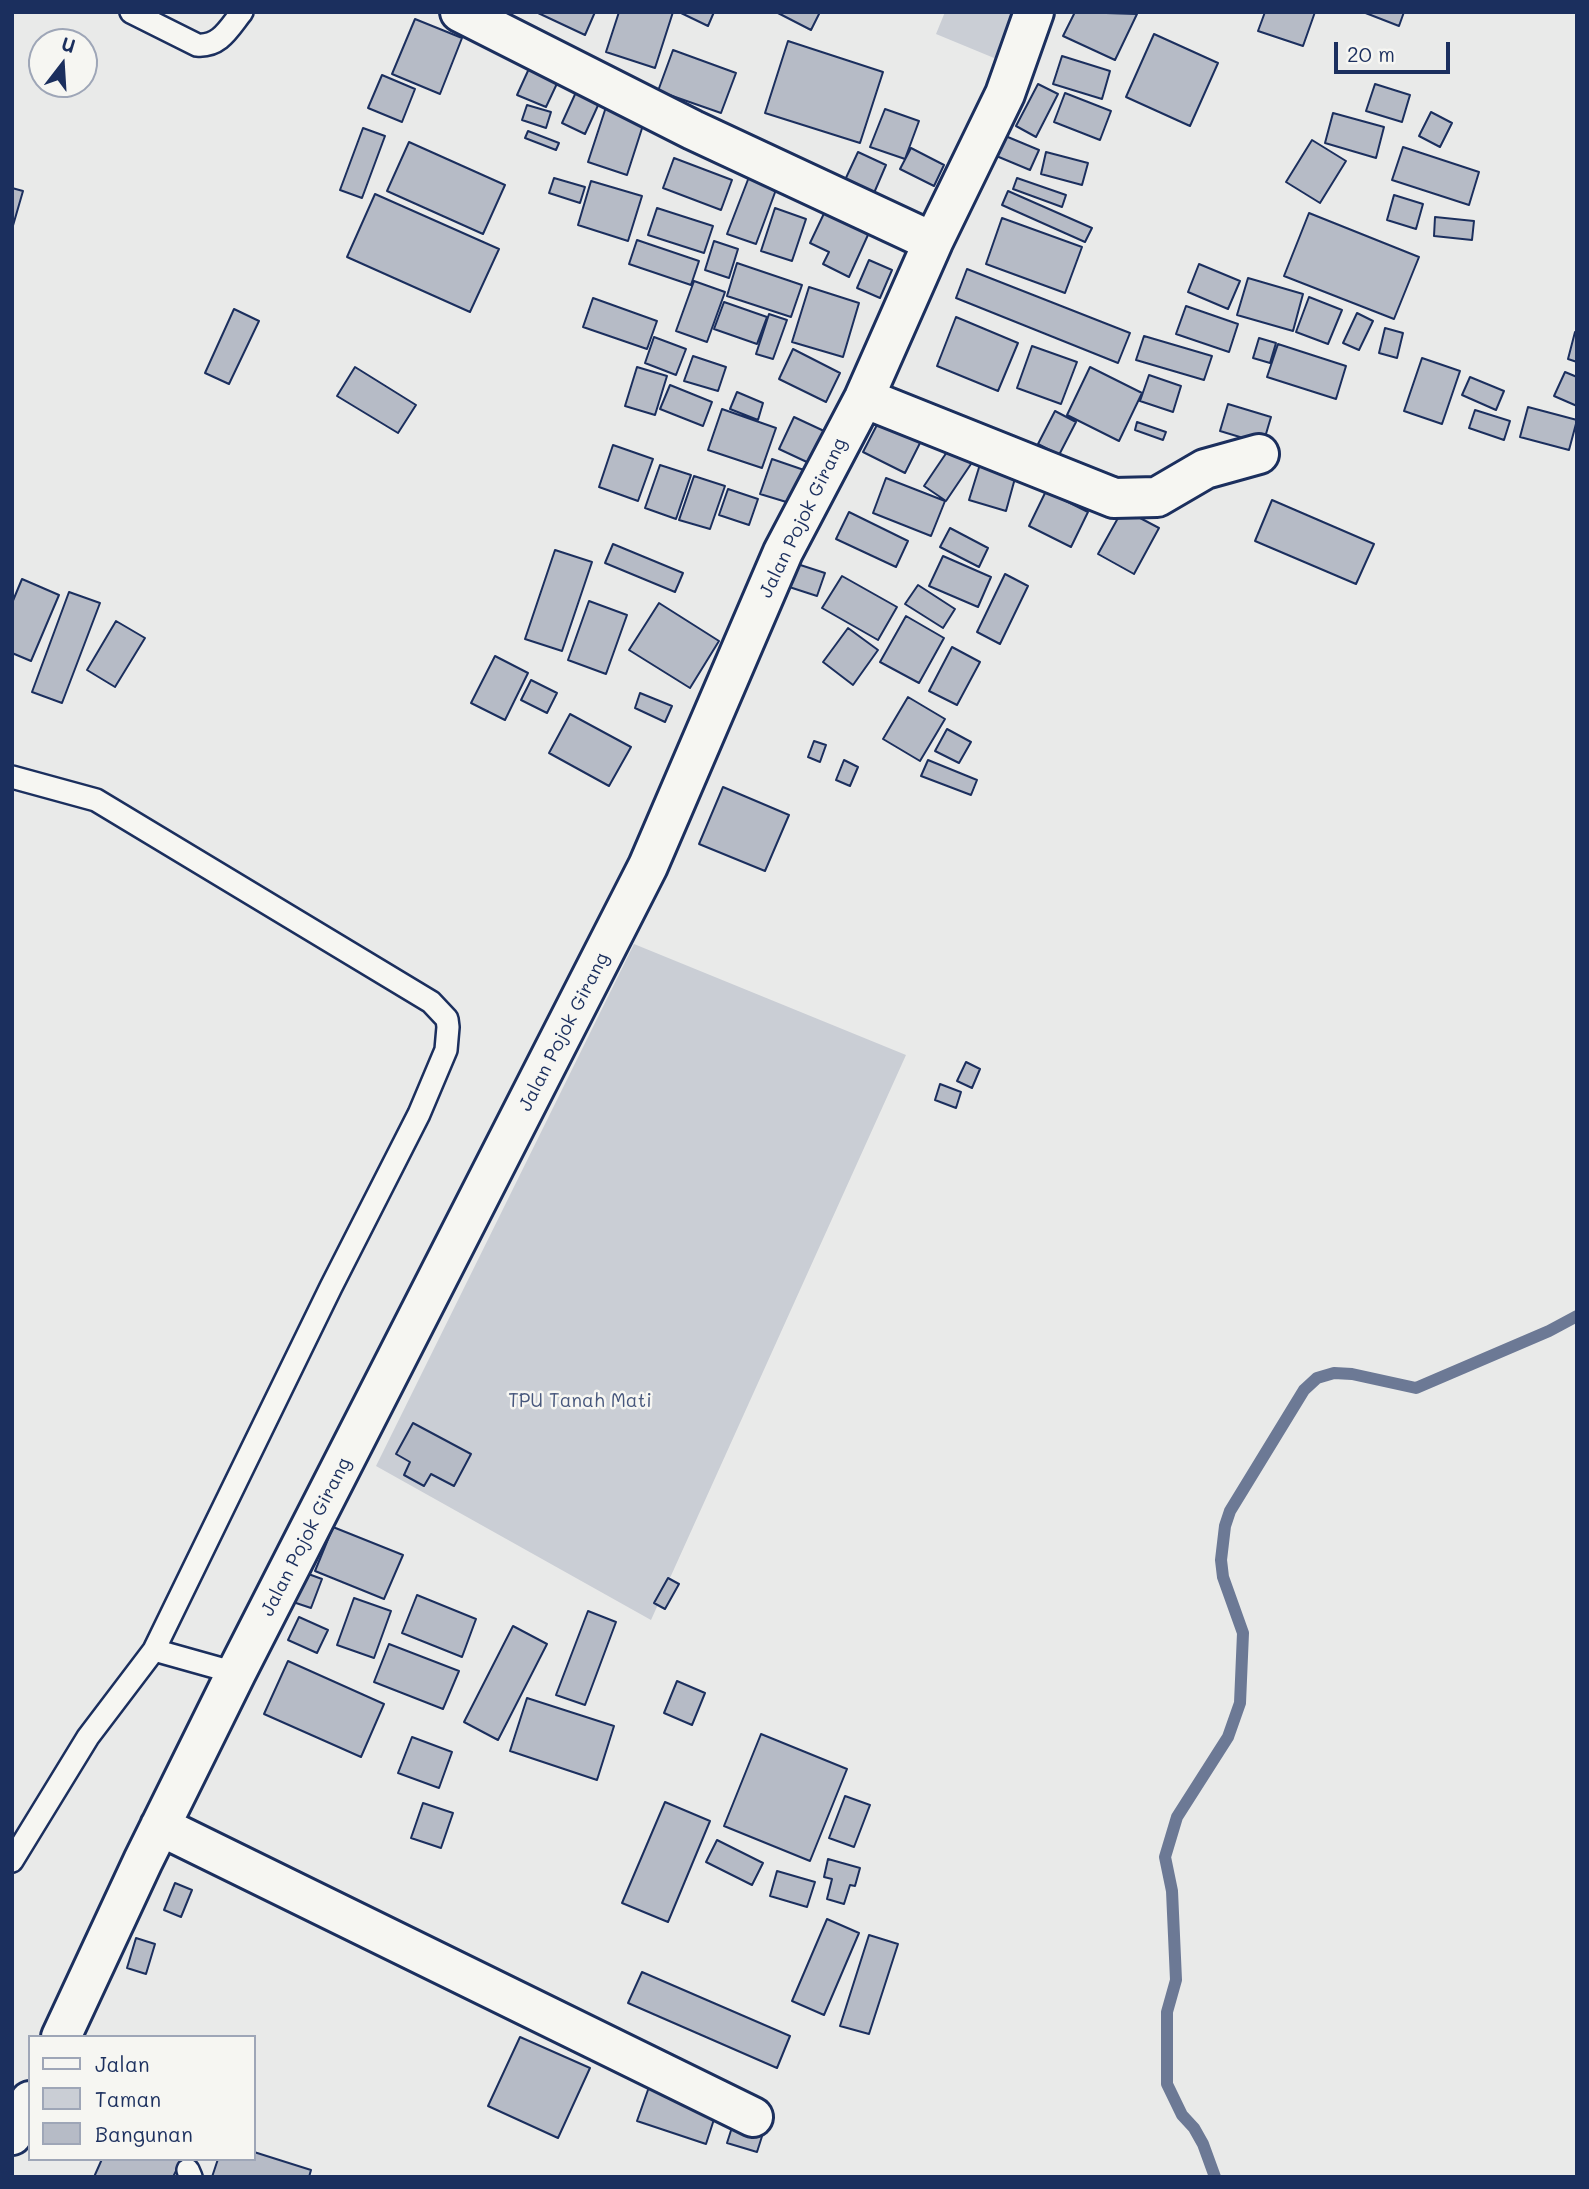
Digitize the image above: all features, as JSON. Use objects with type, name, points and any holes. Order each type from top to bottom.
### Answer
[{"type":"street","points":[[460,12],[693,130],[933,242]]},
{"type":"street","name":"Jalan Pojok Girang","points":[[62,2035],[160,1826],[236,1674],[648,866],[783,552],[864,398],[933,242],[1005,94],[1034,12]]},
{"type":"street","points":[[864,398],[1114,498],[1157,497],[1205,469],[1259,454]]},
{"type":"street","points":[[160,1826],[753,2117]]},
{"type":"street","points":[[12,2135],[28,2105]]},
{"type":"lane","points":[[131,12],[198,45],[207,46],[220,40],[242,12]]},
{"type":"lane","points":[[12,776],[96,800],[431,1002],[446,1019],[448,1027],[446,1050],[419,1114],[153,1650],[88,1737],[12,1861]]},
{"type":"lane","points":[[153,1650],[236,1674]]},
{"type":"green space","points":[[945,12],[1028,12],[1011,65],[936,34]]},
{"type":"green space","name":"TPU Tanah Mati","points":[[634,944],[906,1055],[651,1620],[376,1466]]},
{"type":"building","points":[[536,12],[595,12],[585,35]]},
{"type":"building","points":[[619,12],[673,12],[655,68],[606,52]]},
{"type":"building","points":[[679,12],[714,12],[708,26]]},
{"type":"building","points":[[776,12],[820,12],[811,30]]},
{"type":"building","points":[[1075,12],[1137,14],[1115,60],[1063,36]]},
{"type":"building","points":[[1265,12],[1315,12],[1303,46],[1258,31]]},
{"type":"building","points":[[1363,12],[1404,12],[1399,26]]},
{"type":"building","points":[[415,19],[462,38],[440,94],[392,74]]},
{"type":"building","points":[[1154,34],[1218,63],[1190,126],[1126,97]]},
{"type":"building","points":[[788,41],[883,72],[860,143],[765,113]]},
{"type":"building","points":[[673,50],[736,73],[721,113],[658,91]]},
{"type":"building","points":[[1062,56],[1110,71],[1102,99],[1053,84]]},
{"type":"building","points":[[532,62],[561,75],[546,107],[517,95]]},
{"type":"building","points":[[382,75],[415,89],[402,122],[368,108]]},
{"type":"building","points":[[1038,84],[1058,94],[1036,137],[1016,126]]},
{"type":"building","points":[[1375,84],[1410,95],[1402,122],[1366,111]]},
{"type":"building","points":[[577,90],[600,101],[585,134],[562,123]]},
{"type":"building","points":[[1065,93],[1111,111],[1100,140],[1054,122]]},
{"type":"building","points":[[527,105],[551,112],[546,128],[522,120]]},
{"type":"building","points":[[606,107],[645,119],[627,175],[588,162]]},
{"type":"building","points":[[885,109],[919,121],[905,159],[870,147]]},
{"type":"building","points":[[1431,112],[1452,123],[1440,147],[1419,136]]},
{"type":"building","points":[[1333,113],[1384,127],[1376,158],[1325,143]]},
{"type":"building","points":[[363,128],[385,136],[362,198],[340,190]]},
{"type":"building","points":[[528,131],[559,143],[556,150],[525,138]]},
{"type":"building","points":[[1003,135],[1039,150],[1030,170],[994,155]]},
{"type":"building","points":[[1312,140],[1346,161],[1320,203],[1286,182]]},
{"type":"building","points":[[409,142],[505,185],[483,234],[387,191]]},
{"type":"building","points":[[1403,147],[1479,172],[1469,205],[1392,180]]},
{"type":"building","points":[[911,148],[944,165],[934,186],[900,169]]},
{"type":"building","points":[[858,152],[886,165],[874,193],[845,180]]},
{"type":"building","points":[[1046,152],[1088,163],[1082,185],[1041,174]]},
{"type":"building","points":[[674,158],[732,180],[721,210],[663,188]]},
{"type":"building","points":[[749,177],[777,187],[756,244],[727,234]]},
{"type":"building","points":[[554,178],[585,187],[580,203],[549,193]]},
{"type":"building","points":[[1017,178],[1066,195],[1062,207],[1013,189]]},
{"type":"building","points":[[591,181],[642,196],[628,241],[578,225]]},
{"type":"building","points":[[12,188],[23,191],[12,229]]},
{"type":"building","points":[[1008,191],[1092,228],[1085,242],[1002,205]]},
{"type":"building","points":[[375,194],[499,249],[470,312],[347,257]]},
{"type":"building","points":[[1394,195],[1423,204],[1416,229],[1387,220]]},
{"type":"building","points":[[828,205],[872,226],[849,277],[823,264],[829,252],[810,243]]},
{"type":"building","points":[[657,208],[713,226],[704,253],[648,235]]},
{"type":"building","points":[[775,208],[806,219],[792,261],[761,251]]},
{"type":"building","points":[[1309,213],[1419,257],[1394,319],[1284,276]]},
{"type":"building","points":[[1435,217],[1474,221],[1472,240],[1434,236]]},
{"type":"building","points":[[1002,218],[1082,247],[1065,293],[986,264]]},
{"type":"building","points":[[637,240],[699,261],[691,285],[629,264]]},
{"type":"building","points":[[714,241],[738,249],[729,278],[705,270]]},
{"type":"building","points":[[869,260],[892,270],[880,298],[857,288]]},
{"type":"building","points":[[737,263],[802,285],[791,317],[727,296]]},
{"type":"building","points":[[1199,264],[1240,281],[1228,309],[1188,292]]},
{"type":"building","points":[[967,269],[1130,333],[1118,363],[956,298]]},
{"type":"building","points":[[1248,278],[1303,294],[1293,331],[1237,315]]},
{"type":"building","points":[[694,281],[725,292],[707,342],[676,331]]},
{"type":"building","points":[[809,287],[859,303],[843,357],[792,342]]},
{"type":"building","points":[[1309,297],[1342,310],[1328,344],[1296,332]]},
{"type":"building","points":[[593,298],[657,321],[647,349],[583,327]]},
{"type":"building","points":[[724,302],[767,317],[757,344],[714,329]]},
{"type":"building","points":[[1186,306],[1238,324],[1229,352],[1176,334]]},
{"type":"building","points":[[234,309],[259,321],[229,384],[205,373]]},
{"type":"building","points":[[1357,313],[1373,321],[1359,350],[1343,343]]},
{"type":"building","points":[[769,314],[787,320],[773,359],[756,354]]},
{"type":"building","points":[[956,317],[1018,343],[998,391],[937,366]]},
{"type":"building","points":[[1385,328],[1403,333],[1397,358],[1379,353]]},
{"type":"building","points":[[1575,332],[1577,333],[1577,362],[1568,359]]},
{"type":"building","points":[[1144,336],[1212,356],[1204,380],[1136,360]]},
{"type":"building","points":[[654,337],[686,349],[676,375],[645,363]]},
{"type":"building","points":[[1259,338],[1276,343],[1270,363],[1253,358]]},
{"type":"building","points":[[1278,344],[1346,366],[1336,399],[1267,377]]},
{"type":"building","points":[[1032,346],[1077,362],[1061,404],[1017,388]]},
{"type":"building","points":[[793,349],[840,373],[826,402],[779,379]]},
{"type":"building","points":[[693,356],[726,367],[718,391],[684,381]]},
{"type":"building","points":[[1422,358],[1460,371],[1442,424],[1404,411]]},
{"type":"building","points":[[355,367],[416,405],[398,433],[337,396]]},
{"type":"building","points":[[637,367],[667,376],[655,415],[625,406]]},
{"type":"building","points":[[1090,367],[1142,393],[1119,441],[1067,415]]},
{"type":"building","points":[[1565,372],[1577,377],[1577,406],[1554,396]]},
{"type":"building","points":[[1149,375],[1181,386],[1173,412],[1140,401]]},
{"type":"building","points":[[1470,377],[1504,391],[1496,410],[1462,395]]},
{"type":"building","points":[[670,385],[712,402],[703,426],[660,409]]},
{"type":"building","points":[[737,392],[763,403],[758,420],[730,409]]},
{"type":"building","points":[[1228,404],[1271,417],[1263,444],[1220,431]]},
{"type":"building","points":[[1528,407],[1577,420],[1569,450],[1520,437]]},
{"type":"building","points":[[722,409],[776,428],[762,468],[708,450]]},
{"type":"building","points":[[1475,410],[1510,421],[1504,440],[1469,428]]},
{"type":"building","points":[[1055,411],[1076,422],[1059,455],[1038,444]]},
{"type":"building","points":[[794,417],[824,431],[809,463],[779,449]]},
{"type":"building","points":[[879,421],[921,441],[905,473],[863,452]]},
{"type":"building","points":[[1137,422],[1166,432],[1163,440],[1135,430]]},
{"type":"building","points":[[613,445],[653,459],[638,501],[599,487]]},
{"type":"building","points":[[951,446],[973,461],[946,501],[924,486]]},
{"type":"building","points":[[772,459],[804,470],[793,504],[760,494]]},
{"type":"building","points":[[981,461],[1017,471],[1006,511],[969,500]]},
{"type":"building","points":[[660,465],[691,475],[676,519],[645,508]]},
{"type":"building","points":[[694,476],[725,486],[710,529],[679,520]]},
{"type":"building","points":[[886,478],[945,501],[931,536],[873,513]]},
{"type":"building","points":[[728,489],[758,499],[749,525],[719,515]]},
{"type":"building","points":[[1046,491],[1088,512],[1071,547],[1029,526]]},
{"type":"building","points":[[1272,500],[1374,544],[1356,584],[1255,541]]},
{"type":"building","points":[[1123,509],[1159,528],[1134,574],[1098,554]]},
{"type":"building","points":[[849,512],[908,541],[896,567],[836,539]]},
{"type":"building","points":[[950,528],[988,548],[979,567],[940,547]]},
{"type":"building","points":[[613,544],[683,573],[675,592],[605,563]]},
{"type":"building","points":[[555,550],[592,562],[562,651],[525,639]]},
{"type":"building","points":[[943,556],[991,577],[978,607],[929,586]]},
{"type":"building","points":[[788,561],[825,573],[817,596],[780,584]]},
{"type":"building","points":[[1005,574],[1028,586],[1000,644],[977,632]]},
{"type":"building","points":[[842,576],[897,607],[878,640],[822,608]]},
{"type":"building","points":[[22,579],[59,595],[31,661],[12,653],[12,603]]},
{"type":"building","points":[[918,585],[955,609],[943,628],[905,604]]},
{"type":"building","points":[[69,592],[100,603],[62,703],[32,692]]},
{"type":"building","points":[[589,601],[627,615],[606,674],[568,660]]},
{"type":"building","points":[[659,603],[719,641],[690,688],[629,650]]},
{"type":"building","points":[[906,616],[944,638],[919,683],[880,662]]},
{"type":"building","points":[[116,621],[145,638],[115,687],[87,670]]},
{"type":"building","points":[[848,628],[878,650],[853,685],[823,662]]},
{"type":"building","points":[[952,647],[980,662],[957,705],[929,691]]},
{"type":"building","points":[[495,656],[528,673],[505,720],[471,703]]},
{"type":"building","points":[[531,680],[557,693],[547,713],[521,700]]},
{"type":"building","points":[[640,693],[672,706],[665,722],[635,708]]},
{"type":"building","points":[[908,697],[945,719],[920,761],[883,739]]},
{"type":"building","points":[[570,714],[631,747],[609,786],[549,753]]},
{"type":"building","points":[[947,729],[971,742],[959,763],[935,751]]},
{"type":"building","points":[[814,741],[826,745],[820,762],[808,757]]},
{"type":"building","points":[[844,760],[858,767],[850,786],[836,780]]},
{"type":"building","points":[[928,760],[977,780],[971,795],[921,776]]},
{"type":"building","points":[[723,787],[789,815],[765,871],[699,844]]},
{"type":"building","points":[[966,1062],[980,1069],[972,1088],[957,1081]]},
{"type":"building","points":[[940,1084],[961,1092],[956,1108],[935,1100]]},
{"type":"building","points":[[413,1423],[471,1454],[454,1486],[431,1474],[424,1486],[404,1475],[410,1462],[396,1454]]},
{"type":"building","points":[[333,1527],[403,1555],[384,1599],[315,1571]]},
{"type":"building","points":[[303,1572],[322,1579],[311,1608],[293,1602]]},
{"type":"building","points":[[668,1578],[679,1584],[665,1609],[654,1603]]},
{"type":"building","points":[[417,1595],[476,1619],[462,1657],[402,1633]]},
{"type":"building","points":[[354,1598],[391,1611],[374,1658],[337,1645]]},
{"type":"building","points":[[588,1611],[616,1622],[585,1705],[556,1695]]},
{"type":"building","points":[[299,1617],[328,1630],[317,1653],[288,1640]]},
{"type":"building","points":[[513,1626],[547,1644],[498,1740],[464,1722]]},
{"type":"building","points":[[389,1644],[459,1671],[443,1709],[374,1682]]},
{"type":"building","points":[[288,1661],[384,1704],[361,1757],[264,1714]]},
{"type":"building","points":[[677,1681],[705,1693],[692,1725],[664,1713]]},
{"type":"building","points":[[527,1698],[614,1726],[597,1780],[510,1751]]},
{"type":"building","points":[[761,1734],[847,1769],[810,1861],[724,1826]]},
{"type":"building","points":[[412,1737],[452,1752],[439,1788],[398,1773]]},
{"type":"building","points":[[845,1796],[870,1805],[854,1847],[829,1838]]},
{"type":"building","points":[[665,1802],[710,1821],[668,1922],[622,1903]]},
{"type":"building","points":[[423,1803],[453,1813],[441,1848],[411,1838]]},
{"type":"building","points":[[717,1840],[763,1863],[752,1885],[706,1862]]},
{"type":"building","points":[[828,1859],[860,1868],[855,1886],[850,1885],[844,1904],[827,1899],[832,1879],[824,1877]]},
{"type":"building","points":[[777,1871],[815,1882],[807,1907],[770,1896]]},
{"type":"building","points":[[175,1883],[192,1890],[181,1917],[164,1910]]},
{"type":"building","points":[[827,1919],[859,1933],[824,2015],[792,2001]]},
{"type":"building","points":[[869,1935],[898,1944],[869,2034],[840,2026]]},
{"type":"building","points":[[136,1938],[155,1944],[146,1974],[127,1968]]},
{"type":"building","points":[[642,1972],[790,2036],[777,2068],[628,2003]]},
{"type":"building","points":[[520,2037],[590,2068],[558,2138],[488,2106]]},
{"type":"building","points":[[649,2087],[717,2110],[706,2144],[637,2121]]},
{"type":"building","points":[[734,2121],[764,2130],[757,2152],[727,2143]]},
{"type":"building","points":[[256,2153],[311,2170],[309,2177],[212,2177],[217,2161],[256,2161]]},
{"type":"building","points":[[101,2161],[181,2161],[173,2177],[94,2177]]},
{"type":"waterway","points":[[1215,2177],[1203,2144],[1182,2115],[1167,2084],[1167,2012],[1176,1980],[1172,1891],[1165,1857],[1177,1817],[1228,1737],[1240,1703],[1243,1633],[1223,1577],[1221,1560],[1225,1526],[1230,1511],[1304,1390],[1317,1378],[1334,1373],[1352,1374],[1416,1388],[1549,1331],[1577,1316]]}]
